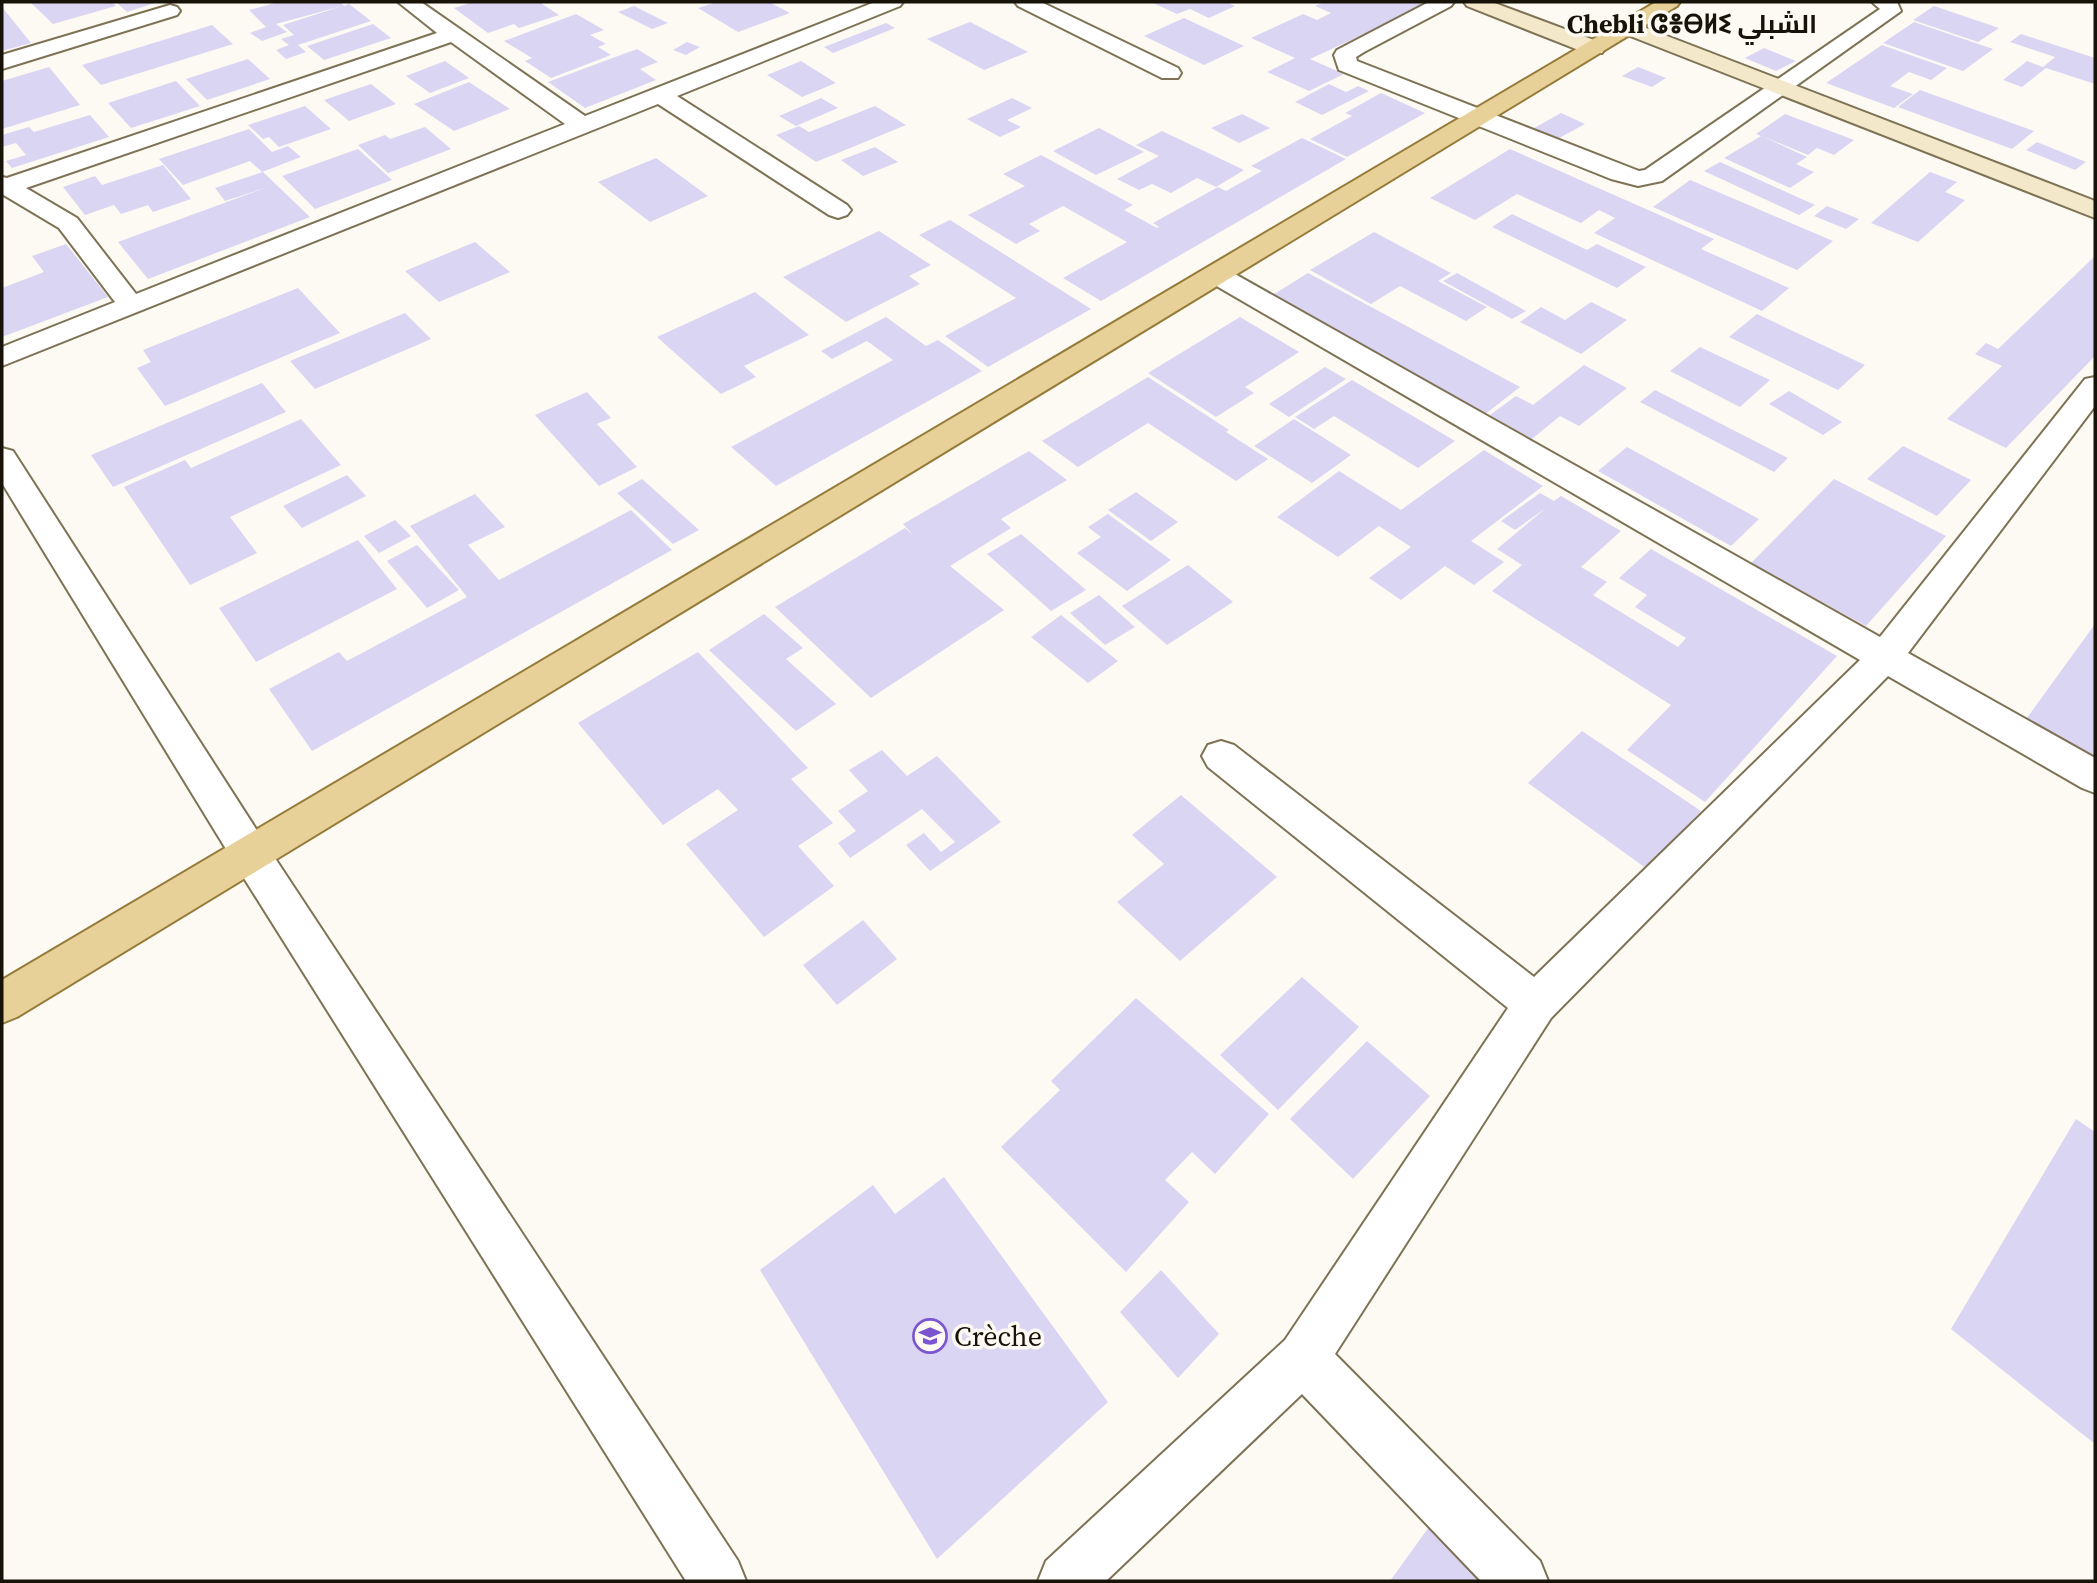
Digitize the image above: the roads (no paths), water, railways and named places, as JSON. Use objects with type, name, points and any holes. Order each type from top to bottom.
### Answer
[{"type":"main road","points":[[1474,2],[1594,48]]},
{"type":"main road","points":[[2,1003],[1594,48],[1645,12],[1785,87],[2095,210]]},
{"type":"street","points":[[408,2],[583,126]]},
{"type":"street","points":[[2,357],[893,2]]},
{"type":"street","points":[[1025,2],[1170,73]]},
{"type":"street","points":[[1444,2],[1356,47],[1345,55],[1346,65],[1620,174],[1639,179],[1653,176],[1891,11],[1891,7],[1882,2]]},
{"type":"street","points":[[2,62],[170,11]]},
{"type":"street","points":[[3,186],[454,34]]},
{"type":"street","points":[[660,95],[838,210]]},
{"type":"street","points":[[3,186],[68,223],[130,304]]},
{"type":"street","points":[[1217,275],[2095,777]]},
{"type":"street","points":[[1066,1581],[1303,1358],[1536,1004],[1885,657],[2095,386]]},
{"type":"street","points":[[2,458],[251,855],[718,1581]]},
{"type":"street","points":[[1221,756],[1536,1004]]},
{"type":"street","points":[[1303,1358],[1520,1581]]},
{"type":"place","name":"Crèche","points":[[930,1336]]},
{"type":"district","name":"Chebli ⵛⴻⴱⵍⵉ الشبلي","points":[[1692,24]]}]
